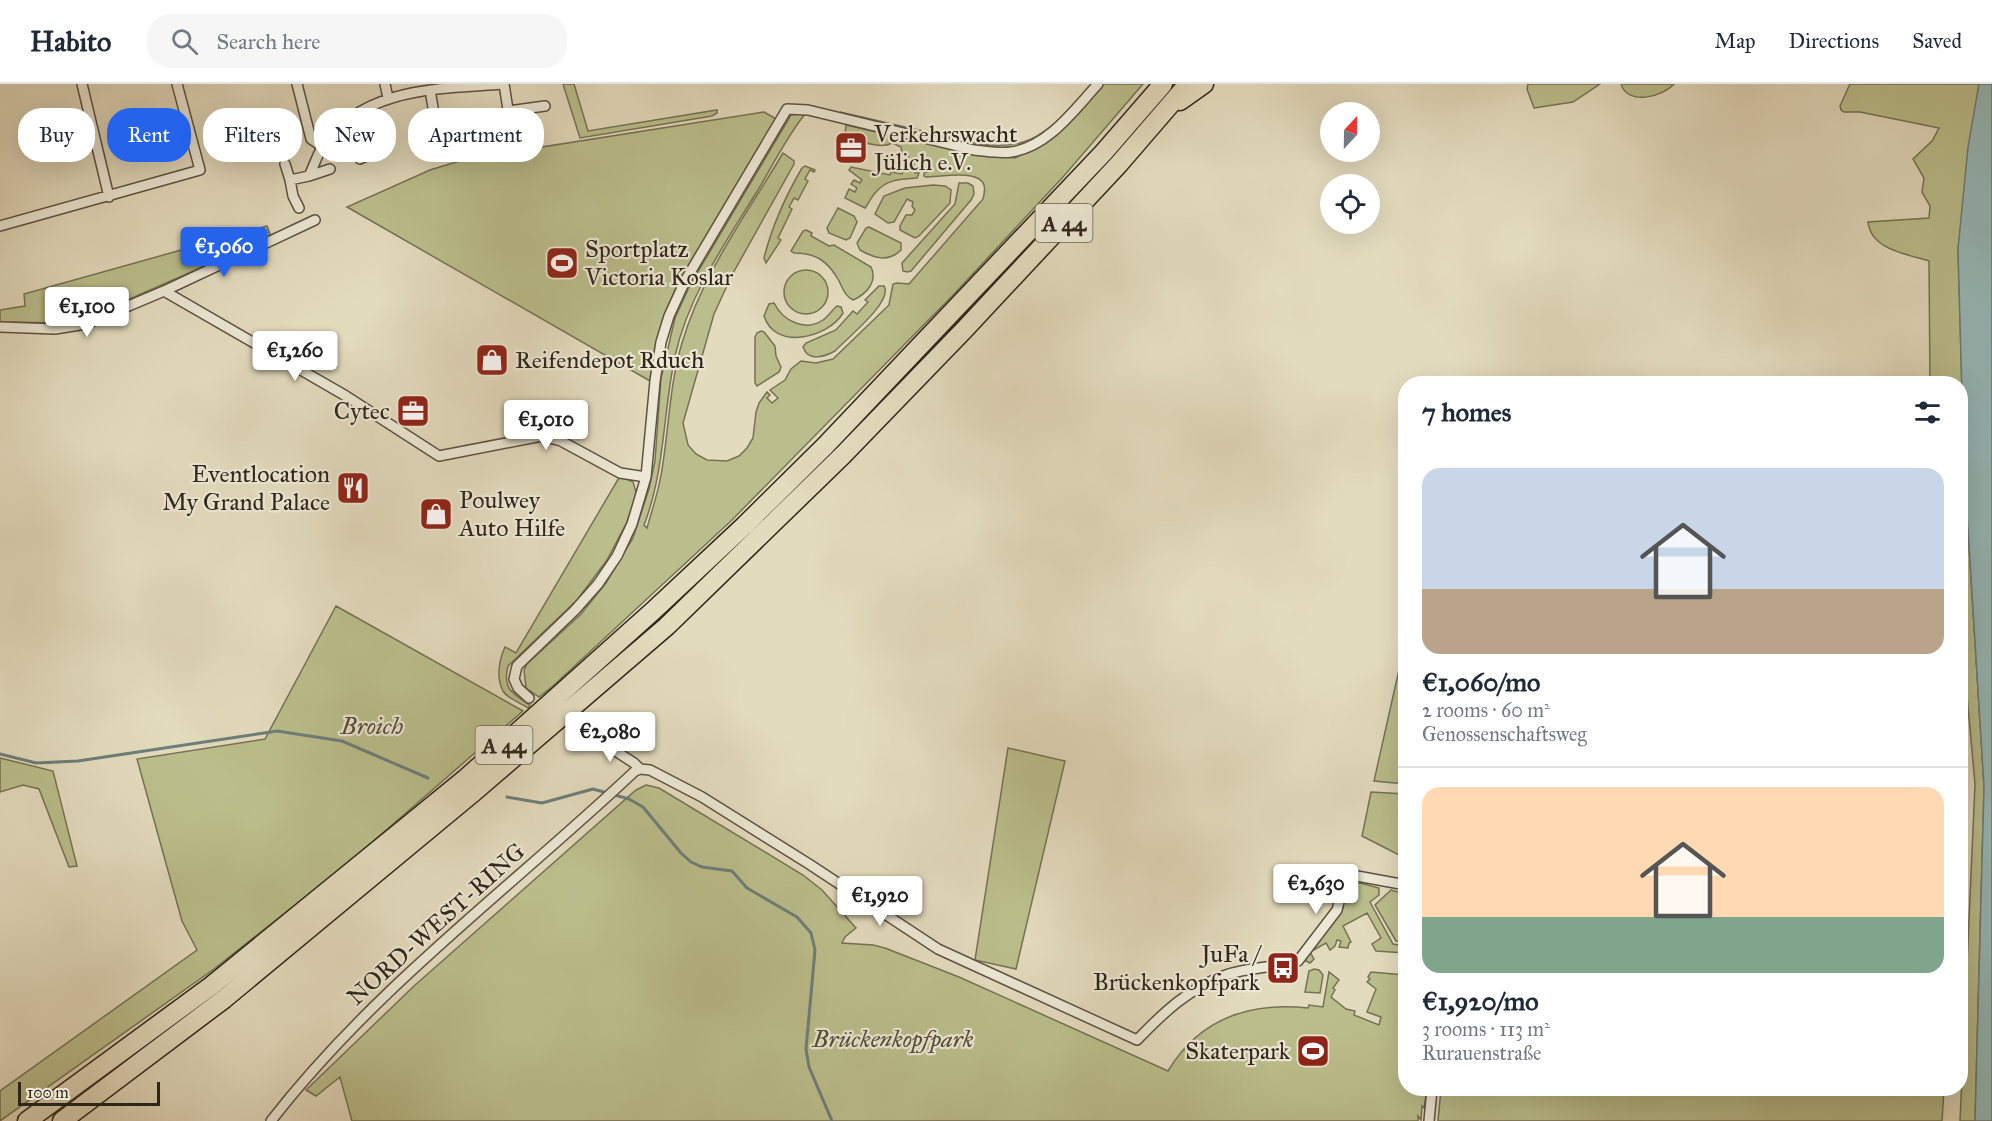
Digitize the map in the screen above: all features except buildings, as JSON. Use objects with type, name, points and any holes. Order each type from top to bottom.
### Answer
[{"type":"highway","points":[[1104,152],[1151,84]]},
{"type":"highway","name":"A 44","points":[[27,1121],[211,986],[465,779],[653,611],[825,446],[1104,152],[1163,84]]},
{"type":"highway","name":"A 44","points":[[62,1121],[233,992],[476,791],[667,626],[835,463],[964,330],[1111,173],[1188,84]]},
{"type":"highway","points":[[1162,115],[1204,84]]},
{"type":"street","points":[[82,84],[109,197]]},
{"type":"street","points":[[0,226],[200,170],[177,84]]},
{"type":"street","points":[[297,84],[311,139],[314,141]]},
{"type":"street","points":[[385,84],[388,98]]},
{"type":"street","points":[[369,108],[388,98],[427,88],[503,84],[507,108]]},
{"type":"street","points":[[529,698],[518,688],[514,679],[517,666],[575,610],[598,584],[617,556],[632,524],[646,477],[655,381],[661,342],[669,316],[685,280],[787,109],[808,110],[974,150],[998,153],[1022,150],[1053,132],[1098,84]]},
{"type":"street","points":[[427,88],[431,108]]},
{"type":"street","points":[[530,108],[545,106]]},
{"type":"street","points":[[309,176],[315,162]]},
{"type":"street","points":[[285,164],[293,196],[299,208]]},
{"type":"street","points":[[290,180],[330,169]]},
{"type":"street","points":[[0,327],[71,328],[86,324],[164,291],[315,220]]},
{"type":"street","points":[[164,291],[346,396],[439,456],[542,436],[561,441],[620,473],[646,477]]},
{"type":"street","points":[[577,726],[634,762],[640,769],[650,770],[702,797],[819,870],[938,949],[1137,1040],[1166,1010],[1196,990],[1225,975],[1298,961],[1337,910],[1346,874],[1398,884]]},
{"type":"street","name":"NORD-WEST-RING","points":[[271,1121],[309,1073],[367,1011],[635,771],[640,769]]},
{"type":"street","points":[[1429,1121],[1431,1096]]},
{"type":"green space","points":[[563,84],[574,84],[588,131],[717,110],[717,113],[712,116],[580,138]]},
{"type":"green space","points":[[1101,84],[1143,84],[1063,177],[956,292],[732,520],[553,686],[539,697],[526,688],[524,670],[527,664],[581,614],[606,583],[633,538],[649,489],[655,461],[661,378],[675,318],[690,285],[791,115],[806,113],[788,138],[711,267],[681,333],[671,377],[656,484],[644,525],[647,528],[661,475],[678,359],[691,318],[726,245],[783,153],[794,161],[794,164],[732,275],[714,314],[683,423],[688,445],[696,454],[707,460],[727,461],[739,456],[753,438],[756,412],[767,392],[770,395],[767,398],[772,403],[778,398],[770,390],[785,380],[791,369],[801,361],[816,363],[833,359],[889,305],[893,284],[909,284],[983,199],[984,185],[974,177],[967,175],[924,176],[924,173],[928,172],[928,159],[914,160],[915,173],[919,173],[917,178],[895,180],[885,184],[874,194],[865,208],[845,198],[849,189],[855,192],[857,188],[851,184],[854,180],[860,183],[862,180],[849,170],[851,167],[890,175],[891,172],[902,174],[908,156],[902,154],[901,147],[892,143],[875,145],[845,134],[846,125],[973,154],[1015,158],[1042,145],[1053,136]]},
{"type":"green space","points":[[1528,84],[1600,84],[1573,102],[1534,108],[1527,89]]},
{"type":"green space","points":[[1621,84],[1674,84],[1654,96],[1638,97],[1625,91]]},
{"type":"green space","points":[[1850,84],[1979,84],[1958,249],[1962,376],[1930,376],[1929,261],[1883,245],[1876,239],[1868,222],[1929,218],[1930,206],[1922,192],[1924,178],[1913,159],[1932,141],[1939,128],[1860,112],[1844,112],[1840,106]]},
{"type":"green space","points":[[1071,109],[1036,141],[1004,148],[973,145],[851,117],[840,112],[979,144],[1007,145],[1030,140],[1050,128]]},
{"type":"green space","points":[[764,112],[776,119],[677,285],[662,322],[650,381],[347,207],[430,170],[456,162],[544,162],[544,147]]},
{"type":"green space","points":[[805,166],[815,170],[814,172],[810,170],[805,179],[808,181],[798,200],[794,198],[789,207],[792,209],[778,238],[781,240],[766,263],[764,258],[775,223],[790,190]]},
{"type":"green space","points":[[959,183],[968,183],[973,186],[974,194],[971,200],[911,271],[903,271],[902,263],[955,204]]},
{"type":"green space","points":[[945,186],[951,190],[950,203],[915,238],[900,230],[906,215],[912,215],[915,210],[912,206],[913,202],[907,199],[894,222],[888,223],[875,214],[884,196],[905,188]]},
{"type":"green space","points":[[838,208],[854,216],[857,222],[850,238],[846,240],[829,233],[827,228]]},
{"type":"green space","points":[[267,226],[271,237],[84,319],[66,323],[0,322],[0,310],[25,306],[24,294]]},
{"type":"green space","points":[[869,227],[901,243],[901,250],[891,257],[881,258],[860,250],[857,243]]},
{"type":"green space","points":[[803,231],[812,233],[811,236],[829,246],[834,245],[871,267],[873,277],[867,291],[853,300],[846,294],[826,263],[815,257],[791,251]]},
{"type":"green space","points":[[806,270],[815,271],[822,276],[827,283],[827,301],[822,308],[815,313],[806,314],[797,313],[790,308],[785,301],[784,292],[785,283],[790,276],[797,271]]},
{"type":"green space","points":[[879,286],[884,286],[885,293],[876,310],[835,351],[817,357],[805,352],[803,347],[806,343],[836,330],[853,311],[857,314],[868,302],[865,300]]},
{"type":"green space","points":[[774,303],[783,315],[802,325],[823,320],[837,306],[841,307],[843,313],[826,329],[802,337],[790,337],[779,334],[770,327],[764,316],[769,304]]},
{"type":"green space","points":[[761,331],[775,346],[781,367],[779,372],[757,386],[755,383],[755,337]]},
{"type":"green space","points":[[620,476],[633,482],[636,492],[627,522],[607,560],[577,600],[508,666],[508,686],[514,694],[530,705],[528,708],[511,699],[503,691],[499,674],[503,652],[505,647],[516,653]]},
{"type":"green space","points":[[1968,529],[1984,787],[1975,1121],[1960,1121],[1961,1096],[1968,1096],[1968,941],[1975,784],[1968,707]]},
{"type":"green space","name":"Broich","points":[[336,606],[523,711],[353,859],[214,969],[0,1121],[0,1091],[197,950],[182,921],[137,759],[265,739]]},
{"type":"green space","points":[[1398,674],[1398,783],[1374,781]]},
{"type":"green space","points":[[1008,748],[1065,761],[1016,969],[975,960]]},
{"type":"green space","points":[[0,758],[53,771],[77,866],[69,867],[39,789],[23,785],[0,792]]},
{"type":"green space","name":"Brückenkopfpark","points":[[646,785],[659,788],[803,875],[822,890],[856,928],[845,937],[842,943],[885,948],[959,977],[1168,1071],[1180,1053],[1195,1038],[1228,1018],[1266,1008],[1308,1008],[1309,1005],[1323,1007],[1329,972],[1339,980],[1333,988],[1335,990],[1331,997],[1346,1009],[1355,1011],[1354,1015],[1379,1025],[1381,1017],[1367,1012],[1376,989],[1367,982],[1370,979],[1368,977],[1371,972],[1398,974],[1398,1096],[1426,1096],[1424,1108],[1422,1106],[1421,1120],[1418,1116],[1418,1121],[352,1121],[340,1077],[316,1096],[306,1090],[414,986],[636,790]]},
{"type":"green space","points":[[1371,792],[1398,794],[1398,854],[1362,836]]},
{"type":"green space","points":[[1360,883],[1379,888],[1379,895],[1370,902],[1393,944],[1398,945],[1398,953],[1376,951],[1372,944],[1381,938],[1367,913],[1343,926],[1351,942],[1348,948],[1339,947],[1341,941],[1337,940],[1335,946],[1330,950],[1326,943],[1310,952],[1314,959],[1310,963],[1306,961],[1307,954],[1345,889]]},
{"type":"green space","points":[[1391,890],[1398,892],[1398,941],[1396,941],[1375,905]]},
{"type":"green space","points":[[1319,970],[1323,975],[1320,993],[1305,992],[1309,971]]},
{"type":"green space","points":[[1440,1096],[1944,1096],[1942,1121],[1438,1121]]},
{"type":"water","points":[[1979,84],[1992,84],[1992,1121],[1975,1121],[1984,787],[1968,529],[1968,376],[1962,376],[1958,249],[1968,147]]},
{"type":"waterway","points":[[0,754],[36,763],[78,761],[277,731],[342,741],[428,778]]},
{"type":"waterway","points":[[507,797],[542,803],[593,789],[629,799],[643,807],[691,862],[702,867],[732,871],[747,888],[797,917],[811,933],[815,950],[806,1049],[809,1067],[832,1121]]},
{"type":"place","name":"Verkehrswacht Jülich e.V.","points":[[851,148]]},
{"type":"place","name":"Sportplatz Victoria Koslar","points":[[562,263]]},
{"type":"place","name":"Reifendepot Rduch","points":[[492,360]]},
{"type":"place","name":"Cytec","points":[[413,411]]},
{"type":"place","name":"Eventlocation My Grand Palace","points":[[353,488]]},
{"type":"place","name":"Poulwey Auto Hilfe","points":[[436,514]]},
{"type":"place","name":"JuFa / Brückenkopfpark","points":[[1283,968]]},
{"type":"place","name":"Skaterpark","points":[[1313,1051]]}]
